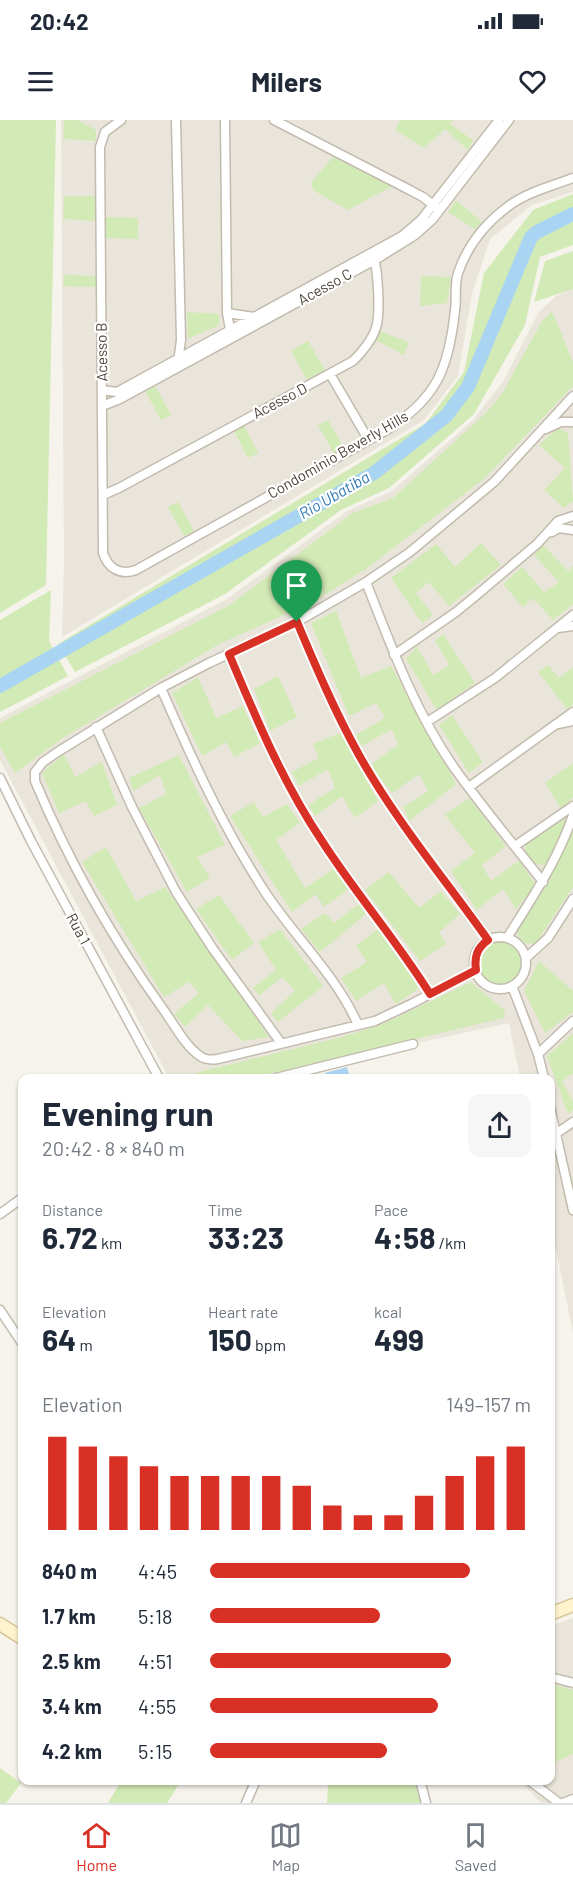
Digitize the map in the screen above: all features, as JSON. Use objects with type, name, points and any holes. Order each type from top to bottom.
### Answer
[{"type":"street","name":"Acesso B","points":[[118,571],[108,563],[103,553],[100,147],[103,136],[109,128],[121,120]]},
{"type":"street","points":[[176,120],[181,340],[178,362]]},
{"type":"street","points":[[225,120],[227,313],[231,335]]},
{"type":"street","points":[[274,120],[402,186],[437,208]]},
{"type":"street","name":"Acesso C","points":[[437,208],[499,120]]},
{"type":"street","name":"Acesso C","points":[[102,406],[118,395],[373,256],[408,232],[437,208],[509,120]]},
{"type":"street","name":"Condominio Beverly Hills","points":[[118,571],[136,570],[411,415],[436,384],[450,349],[456,306],[457,275],[477,235],[496,216],[522,197],[573,178]]},
{"type":"street","name":"Acesso C","points":[[231,335],[255,317],[373,256]]},
{"type":"street","name":"Acesso D","points":[[103,495],[353,361],[370,341],[377,324],[377,277],[373,256]]},
{"type":"street","points":[[227,313],[255,317]]},
{"type":"street","points":[[181,340],[194,354]]},
{"type":"street","points":[[330,374],[368,439]]},
{"type":"street","points":[[102,390],[118,395]]},
{"type":"street","points":[[476,970],[375,1021],[218,1059],[210,1060],[200,1056],[141,978],[107,926],[61,838],[34,776],[35,771],[43,762],[160,688],[297,622],[366,582],[410,552],[472,502],[522,453],[573,396]]},
{"type":"street","points":[[543,430],[561,422],[573,422]]},
{"type":"street","points":[[547,535],[558,521],[573,516]]},
{"type":"street","points":[[394,655],[456,612],[547,535],[559,528],[573,530]]},
{"type":"street","points":[[366,582],[394,655],[427,722],[454,768],[543,882]]},
{"type":"street","points":[[427,722],[495,678],[573,615]]},
{"type":"street","points":[[297,622],[325,688],[359,757],[420,850],[488,940]]},
{"type":"street","points":[[557,628],[573,626]]},
{"type":"street","points":[[229,654],[258,723],[304,813],[347,878],[401,949],[430,994]]},
{"type":"street","points":[[160,688],[235,843],[273,903],[344,998],[358,1025]]},
{"type":"street","points":[[469,787],[573,712]]},
{"type":"street","points":[[555,726],[573,721]]},
{"type":"street","points":[[96,727],[136,816],[176,892],[213,949],[281,1043]]},
{"type":"street","name":"Rua 1","points":[[0,778],[31,841],[157,1074]]},
{"type":"street","points":[[515,846],[573,806]]},
{"type":"street","points":[[507,938],[543,882],[562,846],[573,815]]},
{"type":"street","points":[[526,958],[548,938],[573,899]]},
{"type":"street","points":[[507,938],[519,945],[526,958],[524,975],[512,986],[503,989],[486,984],[476,970],[474,962],[481,945],[488,940],[507,938]]},
{"type":"street","points":[[512,986],[538,1054],[543,1074]]},
{"type":"street","points":[[538,1054],[573,1021]]},
{"type":"street","points":[[292,1074],[413,1044]]},
{"type":"street","points":[[557,1133],[573,1122]]},
{"type":"street","points":[[555,1126],[573,1210]]},
{"type":"street","points":[[0,1214],[18,1201]]},
{"type":"street","points":[[0,1310],[18,1336]]},
{"type":"street","points":[[555,1612],[573,1605]]},
{"type":"street","points":[[0,1624],[18,1635]]},
{"type":"street","points":[[555,1678],[573,1683]]},
{"type":"street","points":[[246,1803],[254,1785]]},
{"type":"street","points":[[421,1785],[426,1803]]},
{"type":"street","points":[[536,1785],[561,1803],[573,1799]]},
{"type":"shaded area","points":[[61,120],[573,120],[573,192],[532,205],[490,239],[472,294],[458,376],[424,420],[62,637],[64,563]]},
{"type":"shaded area","points":[[573,290],[573,1333],[555,1244],[555,1074],[519,1074],[509,1023],[274,1074],[167,1074],[0,760],[0,718],[227,599],[347,511],[392,491],[473,420],[504,380],[538,313],[556,296]]},
{"type":"shaded area","points":[[573,1618],[573,1803],[541,1803],[524,1785],[555,1785],[555,1625]]},
{"type":"green space","points":[[0,120],[56,120],[46,585],[0,613]]},
{"type":"green space","points":[[64,120],[77,120],[96,130],[96,141],[63,139]]},
{"type":"green space","points":[[400,120],[453,120],[450,124],[473,140],[468,150],[445,129],[424,148],[395,130]]},
{"type":"green space","points":[[333,157],[392,186],[348,210],[313,190],[311,183]]},
{"type":"green space","points":[[573,194],[573,245],[540,257],[525,325],[474,414],[389,488],[341,510],[225,594],[75,672],[58,644],[426,423],[464,372],[484,273],[533,210]]},
{"type":"green space","points":[[64,196],[95,196],[96,221],[63,219]]},
{"type":"green space","points":[[456,200],[482,222],[475,229],[448,212]]},
{"type":"green space","points":[[106,217],[138,218],[138,239],[105,238]]},
{"type":"green space","points":[[573,251],[573,289],[534,302],[545,261]]},
{"type":"green space","points":[[64,275],[96,276],[96,287],[63,286]]},
{"type":"green space","points":[[421,276],[451,277],[447,303],[420,306]]},
{"type":"green space","points":[[552,311],[573,362],[573,386],[485,478],[366,569],[313,602],[219,644],[63,738],[15,773],[0,747],[0,723],[228,606],[353,513],[393,498],[487,412],[503,392],[542,321]]},
{"type":"green space","points":[[187,312],[219,314],[219,325],[188,339]]},
{"type":"green space","points":[[379,331],[409,342],[404,355],[375,340]]},
{"type":"green space","points":[[308,341],[325,370],[307,380],[291,351]]},
{"type":"green space","points":[[155,386],[171,415],[161,420],[145,391]]},
{"type":"green space","points":[[328,420],[344,448],[334,454],[318,425]]},
{"type":"green space","points":[[243,424],[258,453],[248,458],[233,429]]},
{"type":"green space","points":[[558,428],[568,433],[573,501],[564,508],[544,490],[565,468],[539,445]]},
{"type":"green space","points":[[178,502],[194,531],[184,536],[168,507]]},
{"type":"green space","points":[[481,543],[501,565],[449,606],[429,582],[416,593],[433,615],[422,623],[391,578],[436,544],[455,567]]},
{"type":"green space","points":[[543,545],[568,571],[573,566],[573,604],[553,620],[533,598],[523,607],[503,584],[522,567],[544,592],[559,582],[534,555]]},
{"type":"green space","points":[[51,590],[49,641],[68,676],[0,712],[0,620]]},
{"type":"green space","points":[[336,611],[361,678],[391,666],[456,784],[409,821],[403,807],[428,791],[419,774],[392,793],[370,765],[398,745],[392,729],[360,747],[356,735],[385,718],[376,703],[349,716],[311,623]]},
{"type":"green space","points":[[443,634],[475,683],[437,710],[406,659],[417,647],[433,675],[450,665],[435,641]]},
{"type":"green space","points":[[548,665],[559,678],[573,667],[573,704],[567,709],[538,672]]},
{"type":"green space","points":[[278,676],[297,717],[270,731],[254,689]]},
{"type":"green space","points":[[198,677],[216,718],[243,706],[260,743],[234,757],[226,742],[202,756],[172,693]]},
{"type":"green space","points":[[452,715],[483,762],[469,773],[439,725]]},
{"type":"green space","points":[[340,733],[378,801],[355,818],[342,796],[315,816],[308,805],[335,788],[328,769],[299,786],[292,772],[319,758],[313,744]]},
{"type":"green space","points":[[64,754],[75,777],[102,762],[117,805],[94,816],[86,801],[59,813],[42,773]]},
{"type":"green space","points":[[179,755],[225,845],[197,857],[210,878],[187,892],[139,808],[166,794],[160,775],[133,791],[129,778]]},
{"type":"green space","points":[[573,763],[573,797],[561,809],[545,783]]},
{"type":"green space","points":[[469,798],[506,846],[482,865],[491,881],[519,861],[536,885],[516,909],[503,889],[477,910],[451,871],[475,853],[445,815]]},
{"type":"green space","points":[[254,802],[263,817],[287,804],[300,823],[276,840],[305,888],[333,869],[349,889],[324,907],[316,894],[292,912],[230,816]]},
{"type":"green space","points":[[563,817],[566,822],[547,863],[535,864],[525,852],[526,843]]},
{"type":"green space","points":[[573,825],[573,887],[536,943],[525,943],[519,937],[517,930],[552,875]]},
{"type":"green space","points":[[106,847],[136,901],[165,887],[269,1037],[242,1041],[208,1005],[185,1027],[174,1014],[199,993],[189,982],[164,997],[82,862]]},
{"type":"green space","points":[[389,872],[419,908],[441,891],[460,914],[439,932],[446,944],[420,961],[365,890]]},
{"type":"green space","points":[[219,895],[254,943],[232,960],[196,909]]},
{"type":"green space","points":[[359,904],[366,914],[320,952],[301,929],[325,913],[334,923]]},
{"type":"green space","points":[[280,929],[323,986],[278,1022],[271,1013],[295,991],[282,977],[259,996],[253,988],[276,970],[258,942]]},
{"type":"green space","points":[[378,929],[419,988],[396,1004],[384,983],[356,1001],[341,978],[367,962],[356,946]]},
{"type":"green space","points":[[500,940],[516,947],[523,963],[516,979],[500,986],[484,979],[477,963],[484,947]]},
{"type":"green space","points":[[539,961],[573,991],[573,1012],[545,1033],[524,991]]},
{"type":"green space","points":[[471,982],[505,1011],[504,1018],[268,1074],[191,1074],[342,1037],[383,1024]]},
{"type":"green space","points":[[573,1033],[573,1073],[562,1082],[573,1101],[573,1110],[568,1114],[555,1074],[547,1056]]},
{"type":"green space","points":[[555,1685],[573,1690],[573,1754],[555,1762]]},
{"type":"green space","points":[[0,1768],[18,1781],[20,1785],[6,1803],[0,1803]]},
{"type":"green space","points":[[119,1785],[178,1785],[167,1803],[108,1803]]},
{"type":"green space","points":[[328,1785],[415,1785],[421,1803],[327,1803]]},
{"type":"water","points":[[347,1067],[349,1074],[326,1074]]},
{"type":"waterway","name":"Rio Ubatiba","points":[[0,686],[374,473],[446,416],[468,387],[531,237],[573,214]]},
{"type":"route","points":[[297,622],[325,688],[359,757],[396,816],[488,940],[476,953],[474,962],[476,970],[430,994],[414,967],[347,878],[304,813],[258,723],[229,654],[297,622]]}]
